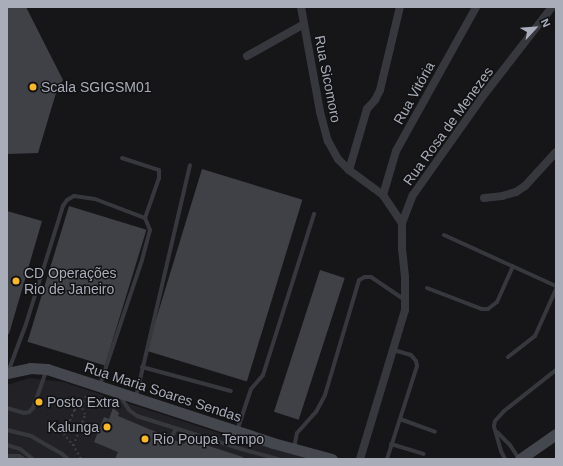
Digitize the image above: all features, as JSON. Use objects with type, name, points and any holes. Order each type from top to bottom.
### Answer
[{"type":"main road","name":"Rua Maria Soares Sendas","points":[[7,373],[30,368],[47,369],[237,432],[332,459]]},
{"type":"main road","points":[[520,459],[556,434]]},
{"type":"street","name":"Rua Sicomoro","points":[[301,7],[320,112],[328,141],[338,159],[348,170],[384,195],[402,223]]},
{"type":"street","points":[[348,170],[367,109],[375,100],[380,90],[400,7]]},
{"type":"street","name":"Rua Vitória","points":[[384,195],[388,175],[396,151],[476,7]]},
{"type":"street","name":"Rua Rosa de Menezes","points":[[360,459],[406,310],[406,277],[402,250],[402,223],[413,195],[482,96],[512,61],[552,7]]},
{"type":"street","points":[[247,56],[304,24]]},
{"type":"street","points":[[484,198],[502,196],[516,192],[525,186],[556,152]]},
{"type":"lane","points":[[95,386],[142,260],[150,230],[145,218],[158,178],[159,170],[122,158]]},
{"type":"lane","points":[[135,399],[190,165]]},
{"type":"lane","points":[[7,373],[26,324],[63,206],[67,200],[74,196],[95,199],[145,218]]},
{"type":"lane","points":[[237,432],[251,389],[263,375],[314,214]]},
{"type":"lane","points":[[444,235],[556,286]]},
{"type":"lane","points":[[427,288],[482,309],[488,309],[497,302],[513,266]]},
{"type":"lane","points":[[294,449],[297,433],[316,412],[325,395],[359,280],[366,277],[371,277],[406,300]]},
{"type":"lane","points":[[508,357],[535,336],[556,289]]},
{"type":"lane","points":[[387,459],[417,366],[416,361],[411,355],[394,350]]},
{"type":"lane","points":[[142,367],[231,391]]},
{"type":"lane","points":[[7,408],[24,413],[29,412],[33,408],[47,369]]},
{"type":"lane","points":[[505,459],[501,451],[497,432],[494,426],[498,416],[556,370]]},
{"type":"lane","points":[[119,394],[129,410],[137,416],[279,459]]},
{"type":"lane","points":[[400,419],[435,432]]},
{"type":"lane","points":[[171,438],[176,429]]},
{"type":"lane","points":[[7,430],[31,436],[68,459]]},
{"type":"lane","points":[[497,432],[510,445],[520,459]]},
{"type":"lane","points":[[391,444],[424,454]]},
{"type":"lane","points":[[7,445],[20,449],[34,459]]},
{"type":"lane","points":[[62,454],[63,459]]},
{"type":"lane","points":[[7,456],[19,456],[24,459]]},
{"type":"path","points":[[80,459],[73,446],[64,435],[74,410],[81,407],[95,386]]},
{"type":"path","points":[[73,446],[85,415],[81,407]]},
{"type":"shaded area","points":[[29,378],[63,382],[228,436],[313,459],[7,459],[7,385]]},
{"type":"building","name":"Scala SGIGSM01","points":[[7,7],[26,7],[63,80],[56,93],[38,153],[7,154]]},
{"type":"building","points":[[202,169],[302,200],[247,381],[146,351]]},
{"type":"building","points":[[69,206],[146,230],[105,365],[27,342]]},
{"type":"building","name":"CD Operações Rio de Janeiro","points":[[7,211],[42,221],[9,334],[7,334]]},
{"type":"building","points":[[320,270],[345,278],[299,420],[274,412]]},
{"type":"building","name":"Rio Poupa Tempo","points":[[113,408],[119,413],[118,416],[168,437],[170,441],[174,440],[184,444],[187,439],[243,457],[243,459],[115,459],[118,452],[94,442],[104,417],[109,419]]},
{"type":"place","name":"Scala SGIGSM01","points":[[33,87]]},
{"type":"place","name":"CD Operações Rio de Janeiro","points":[[16,281]]},
{"type":"place","name":"Posto Extra","points":[[39,402]]},
{"type":"place","name":"Kalunga","points":[[107,427]]},
{"type":"place","name":"Rio Poupa Tempo","points":[[145,439]]}]
